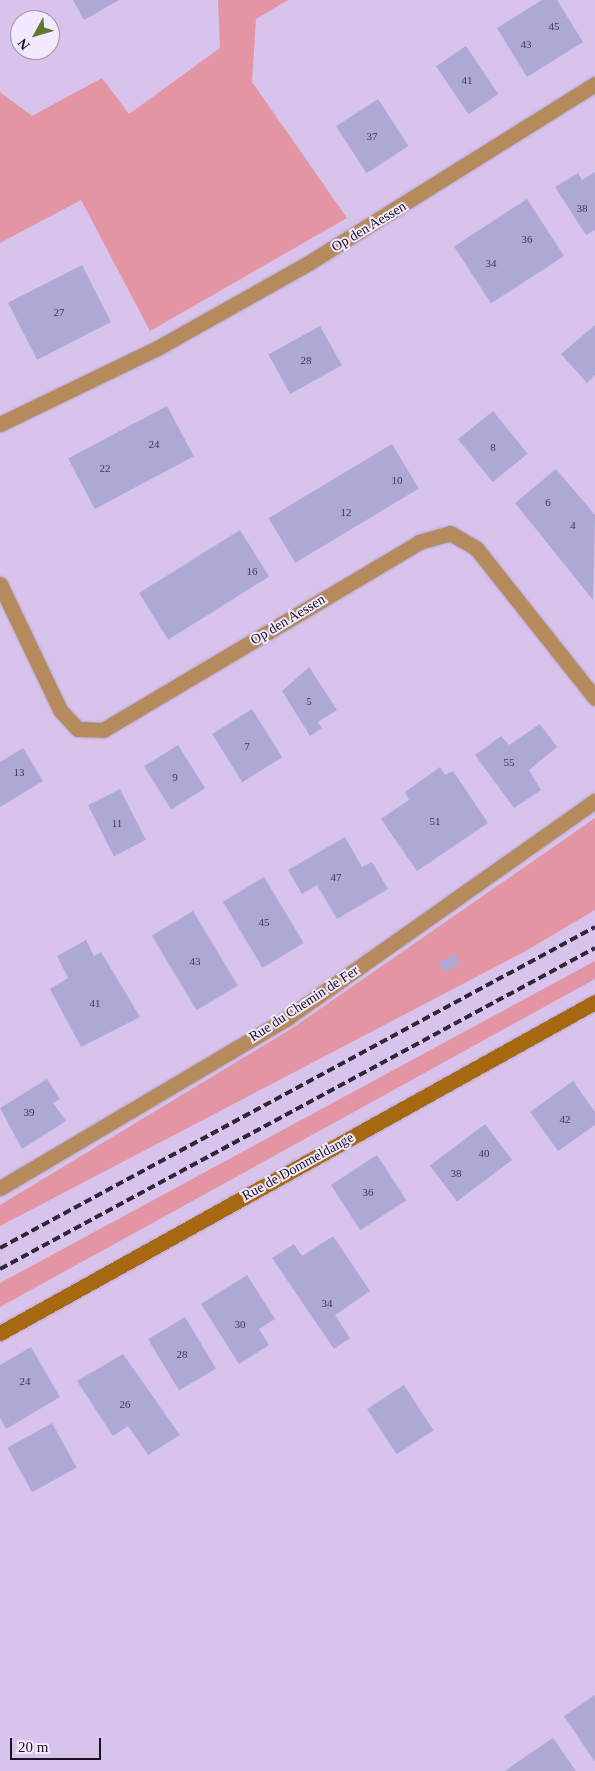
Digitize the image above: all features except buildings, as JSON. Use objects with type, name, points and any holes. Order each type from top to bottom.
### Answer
[{"type":"main road","name":"Rue de Dommeldange","points":[[0,1333],[595,1002]]},
{"type":"street","name":"Op den Aessen","points":[[0,424],[159,347],[307,264],[595,84]]},
{"type":"street","name":"Op den Aessen","points":[[0,584],[60,710],[78,729],[103,730],[419,542],[450,534],[476,548],[595,698]]},
{"type":"street","name":"Rue du Chemin de Fer","points":[[0,1188],[286,1018],[595,801]]},
{"type":"shaded area","points":[[218,0],[288,0],[256,19],[252,82],[347,218],[150,331],[81,200],[0,243],[0,92],[32,116],[102,78],[129,114],[220,48]]},
{"type":"shaded area","points":[[595,818],[595,910],[524,952],[0,1226],[0,1205],[294,1027]]},
{"type":"shaded area","points":[[595,961],[595,979],[0,1307],[0,1283]]},
{"type":"railway","points":[[0,1248],[595,927]]},
{"type":"railway","points":[[0,1269],[595,948]]}]
